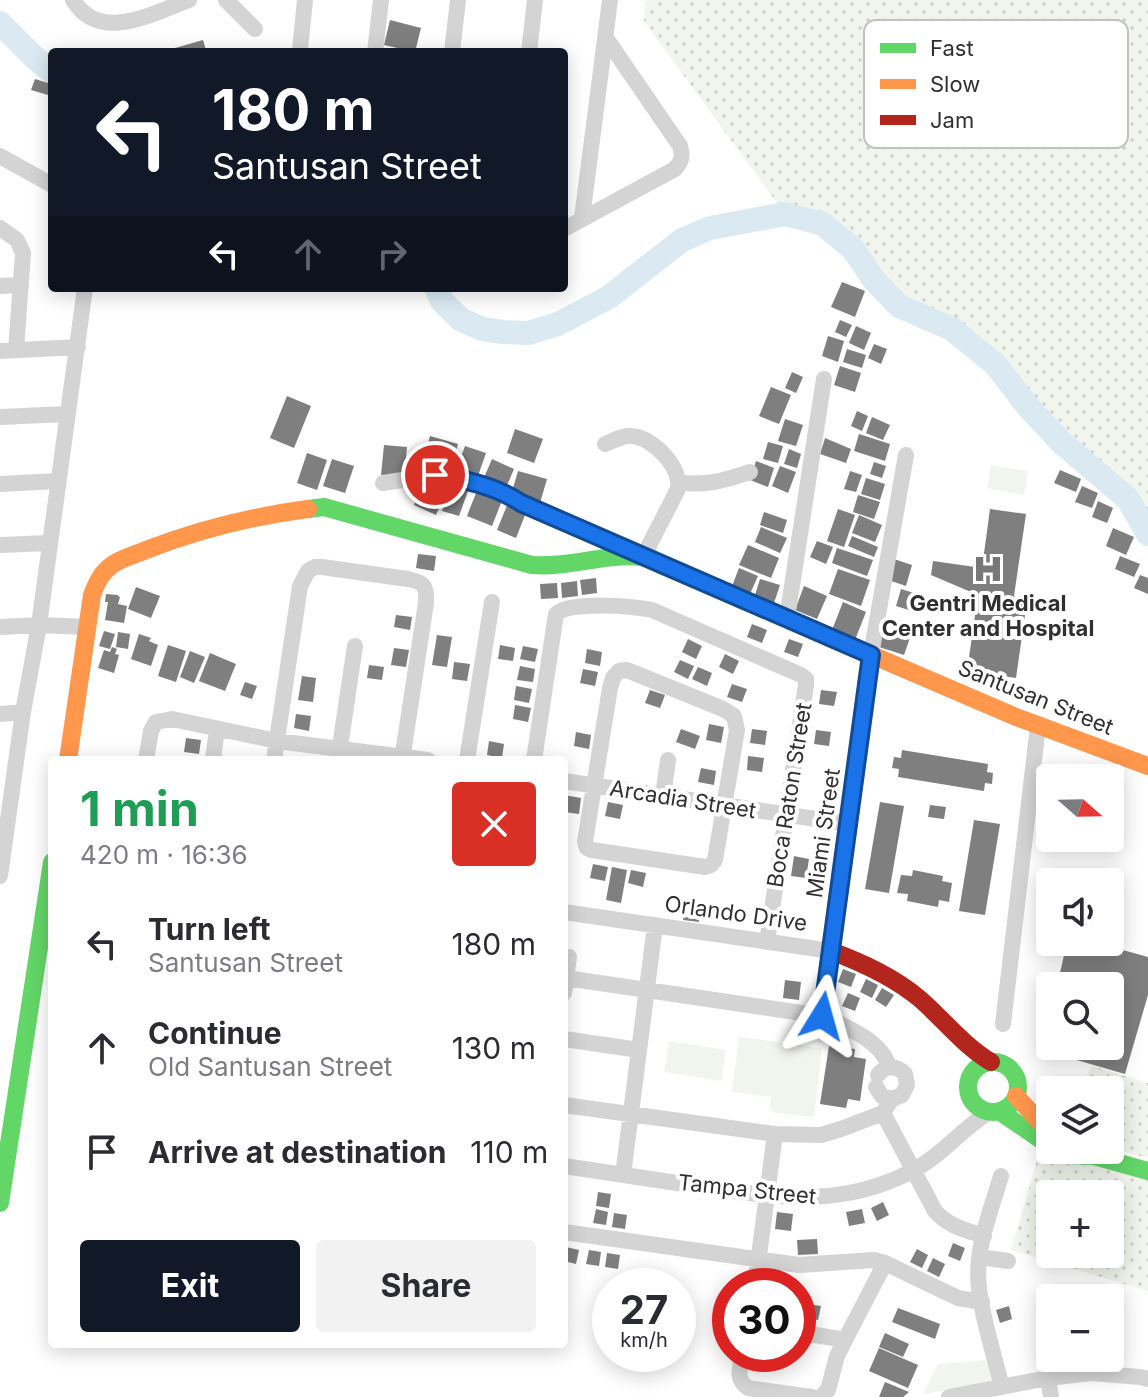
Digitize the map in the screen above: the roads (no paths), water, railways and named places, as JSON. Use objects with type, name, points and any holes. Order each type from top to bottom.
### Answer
[{"type":"street","points":[[73,0],[86,15],[113,24],[130,22],[189,0]]},
{"type":"street","points":[[226,0],[255,29]]},
{"type":"street","points":[[300,48],[305,0]]},
{"type":"street","points":[[375,48],[381,0]]},
{"type":"street","points":[[452,48],[458,0]]},
{"type":"street","points":[[529,48],[535,0]]},
{"type":"street","points":[[582,218],[610,0]]},
{"type":"street","points":[[568,227],[675,169],[683,153],[606,38]]},
{"type":"street","points":[[0,156],[48,183]]},
{"type":"street","points":[[0,228],[17,240],[23,253],[8,350],[78,347]]},
{"type":"street","points":[[0,286],[20,285]]},
{"type":"street","points":[[0,876],[23,712],[39,625],[85,292]]},
{"type":"street","points":[[787,618],[824,379]]},
{"type":"street","points":[[0,417],[67,414]]},
{"type":"street","points":[[605,444],[629,436],[647,441],[673,465],[680,483],[643,557]]},
{"type":"street","points":[[871,655],[906,455]]},
{"type":"street","points":[[680,483],[716,483],[750,472]]},
{"type":"street","points":[[383,483],[435,475],[490,487],[643,557]]},
{"type":"street","points":[[0,484],[58,481]]},
{"type":"street","points":[[69,756],[92,595],[99,577],[114,563],[162,544],[221,526],[278,513],[324,507],[532,565],[547,567],[620,556],[643,557]]},
{"type":"street","points":[[0,545],[49,543]]},
{"type":"street","name":"Santusan Street","points":[[643,557],[1038,726],[1148,766]]},
{"type":"street","points":[[275,756],[300,586],[308,571],[322,567],[418,581],[425,586],[426,603],[402,756]]},
{"type":"street","points":[[468,756],[492,602]]},
{"type":"street","name":"Boca Raton Street","points":[[535,756],[556,614],[561,609],[589,606],[652,610],[806,679],[767,942]]},
{"type":"street","points":[[0,627],[88,627]]},
{"type":"street","points":[[338,755],[355,646]]},
{"type":"street","name":"Miami Street","points":[[822,1016],[871,655]]},
{"type":"street","points":[[619,671],[636,672],[734,716],[737,730],[723,805],[715,860],[705,867],[587,848],[585,842],[610,688],[619,671]]},
{"type":"street","points":[[0,714],[23,712]]},
{"type":"street","points":[[147,756],[151,731],[156,722],[172,719],[338,755],[359,756]]},
{"type":"street","points":[[1003,1024],[1038,726]]},
{"type":"street","points":[[214,756],[217,729]]},
{"type":"street","points":[[663,796],[668,760]]},
{"type":"street","name":"Arcadia Street","points":[[568,782],[849,824]]},
{"type":"street","points":[[0,1203],[48,888]]},
{"type":"street","name":"Orlando Drive","points":[[568,913],[831,951],[872,967],[911,991],[983,1066]]},
{"type":"street","points":[[623,1175],[655,926]]},
{"type":"street","points":[[568,964],[569,957]]},
{"type":"street","points":[[568,985],[647,990],[822,1016],[843,1025],[881,1051],[888,1062],[881,1076],[882,1096],[913,1171],[935,1211],[951,1225],[984,1236]]},
{"type":"street","points":[[568,1040],[639,1050]]},
{"type":"street","points":[[987,1108],[1006,1108],[1016,1096],[1013,1072],[999,1063],[983,1066],[968,1083],[968,1090],[987,1108],[1036,1138]]},
{"type":"street","points":[[568,1106],[775,1134],[821,1135],[862,1123],[905,1092],[907,1081],[902,1071],[896,1068],[881,1076]]},
{"type":"street","points":[[1016,1096],[1036,1118]]},
{"type":"street","name":"Tampa Street","points":[[568,1167],[768,1196],[829,1197],[861,1191],[913,1171],[943,1150],[961,1133],[969,1119],[987,1108]]},
{"type":"street","points":[[758,1268],[775,1134]]},
{"type":"street","points":[[1124,1164],[1148,1171]]},
{"type":"street","points":[[1000,1380],[979,1287],[984,1236],[1001,1176]]},
{"type":"street","points":[[568,1233],[799,1265],[874,1260],[958,1298],[982,1302]]},
{"type":"street","points":[[980,1257],[1008,1261]]},
{"type":"street","points":[[821,1397],[828,1390],[837,1356],[885,1263]]},
{"type":"street","points":[[816,1335],[845,1340]]},
{"type":"street","points":[[740,1372],[739,1378],[748,1388],[812,1397]]},
{"type":"street","points":[[949,1397],[1091,1373],[1148,1379]]},
{"type":"street","points":[[1048,1378],[1051,1397]]},
{"type":"waterway","points":[[0,23],[48,69]]},
{"type":"waterway","points":[[438,292],[442,301],[460,319],[482,329],[528,333],[558,324],[609,297],[682,240],[710,228],[785,214],[823,224],[853,249],[874,280],[899,306],[952,329],[996,365],[1029,408],[1062,443],[1128,499],[1148,534]]},
{"type":"place","name":"Gentri Medical Center and Hospital","points":[[988,569]]}]
